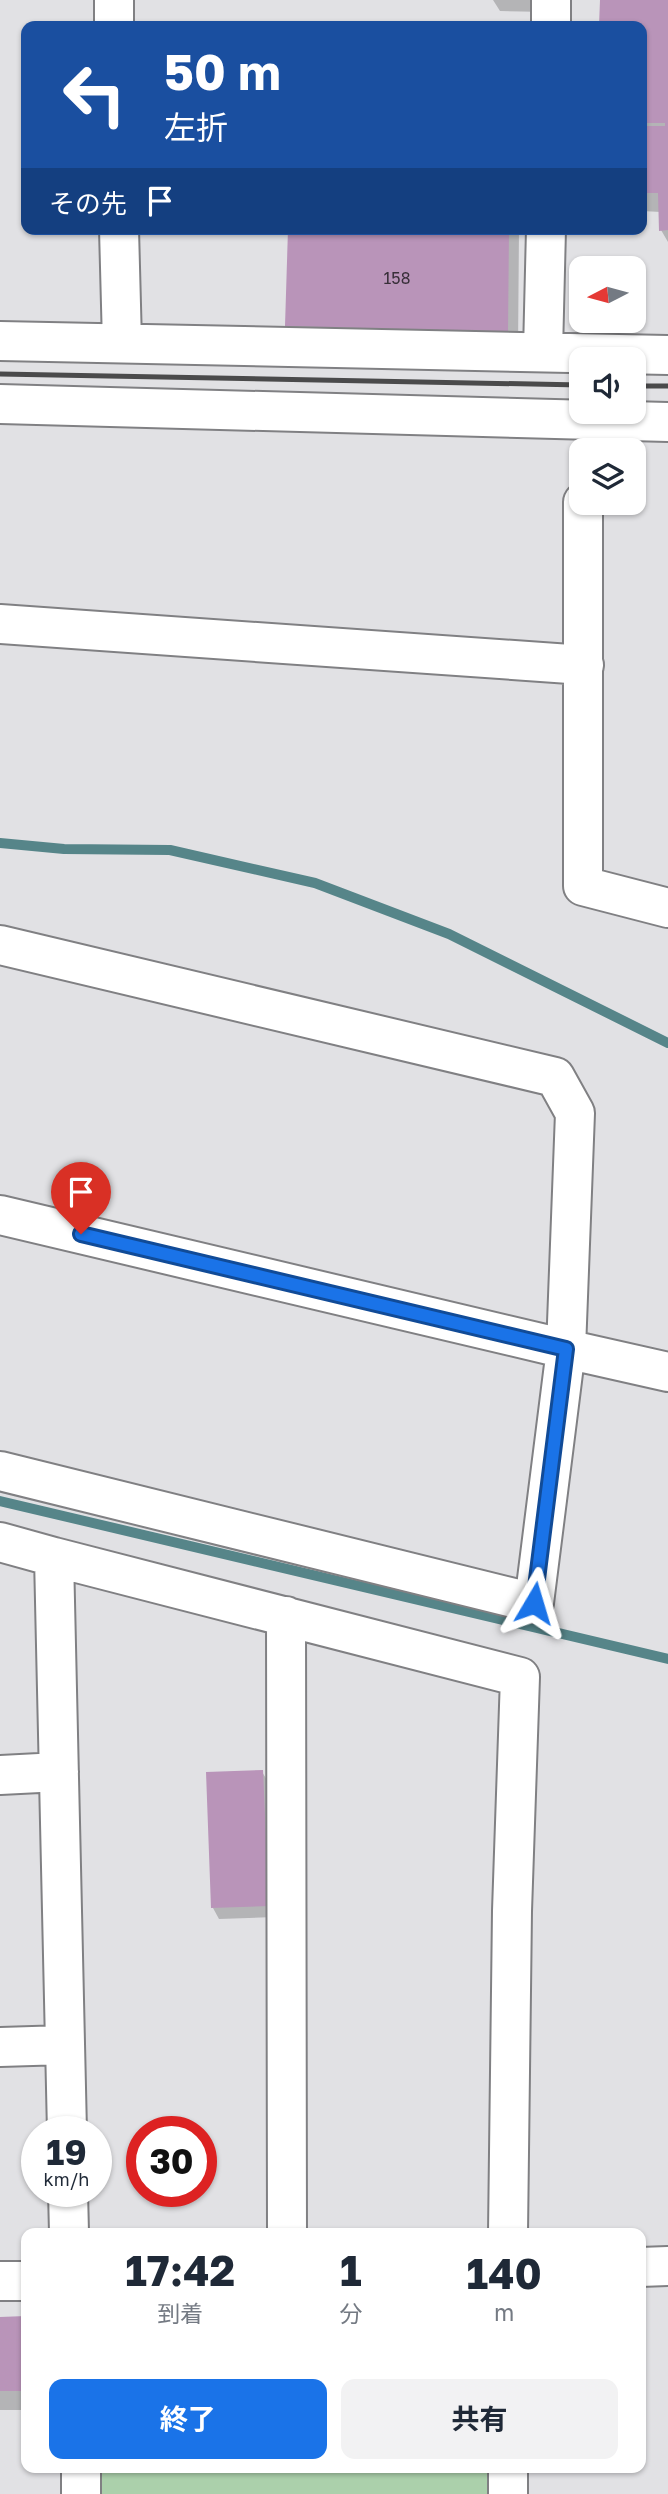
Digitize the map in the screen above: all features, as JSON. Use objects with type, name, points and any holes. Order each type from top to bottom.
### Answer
[{"type":"street","points":[[114,0],[114,21]]},
{"type":"street","points":[[551,0],[551,21]]},
{"type":"street","points":[[119,235],[122,343]]},
{"type":"street","points":[[544,352],[546,235]]},
{"type":"street","points":[[0,341],[668,355]]},
{"type":"street","points":[[0,404],[583,436],[668,422]]},
{"type":"street","points":[[583,515],[583,886],[668,908]]},
{"type":"street","points":[[0,624],[584,665]]},
{"type":"street","points":[[0,945],[555,1077],[575,1113],[566,1349],[534,1603],[0,1471]]},
{"type":"street","points":[[0,1215],[668,1372]]},
{"type":"street","points":[[0,1542],[520,1677],[512,1911],[508,2228]]},
{"type":"street","points":[[54,1556],[67,2116]]},
{"type":"street","points":[[286,1616],[288,2228]]},
{"type":"street","points":[[0,1775],[59,1772]]},
{"type":"street","points":[[0,2047],[65,2045]]},
{"type":"street","points":[[68,2207],[69,2228]]},
{"type":"street","points":[[646,2267],[668,2266]]},
{"type":"street","points":[[0,2281],[21,2281]]},
{"type":"street","points":[[81,2473],[81,2494]]},
{"type":"street","points":[[508,2473],[508,2494]]},
{"type":"green space","points":[[99,2473],[492,2473],[492,2494],[100,2494]]},
{"type":"building","points":[[600,0],[668,0],[668,230],[659,231],[658,193],[647,193],[647,126],[665,126],[665,123],[647,123],[647,21],[599,21]]},
{"type":"building","points":[[288,235],[509,235],[508,332],[285,326]]},
{"type":"building","points":[[263,1770],[269,1906],[211,1908],[206,1772]]},
{"type":"building","points":[[21,2316],[21,2391],[0,2391],[0,2317]]},
{"type":"waterway","points":[[0,843],[64,849],[170,850],[315,883],[449,934],[668,1043]]},
{"type":"waterway","points":[[0,1501],[668,1659]]},
{"type":"railway","points":[[0,374],[569,385]]},
{"type":"railway","points":[[646,386],[668,386]]},
{"type":"route","points":[[81,1234],[566,1349],[534,1603]]}]
